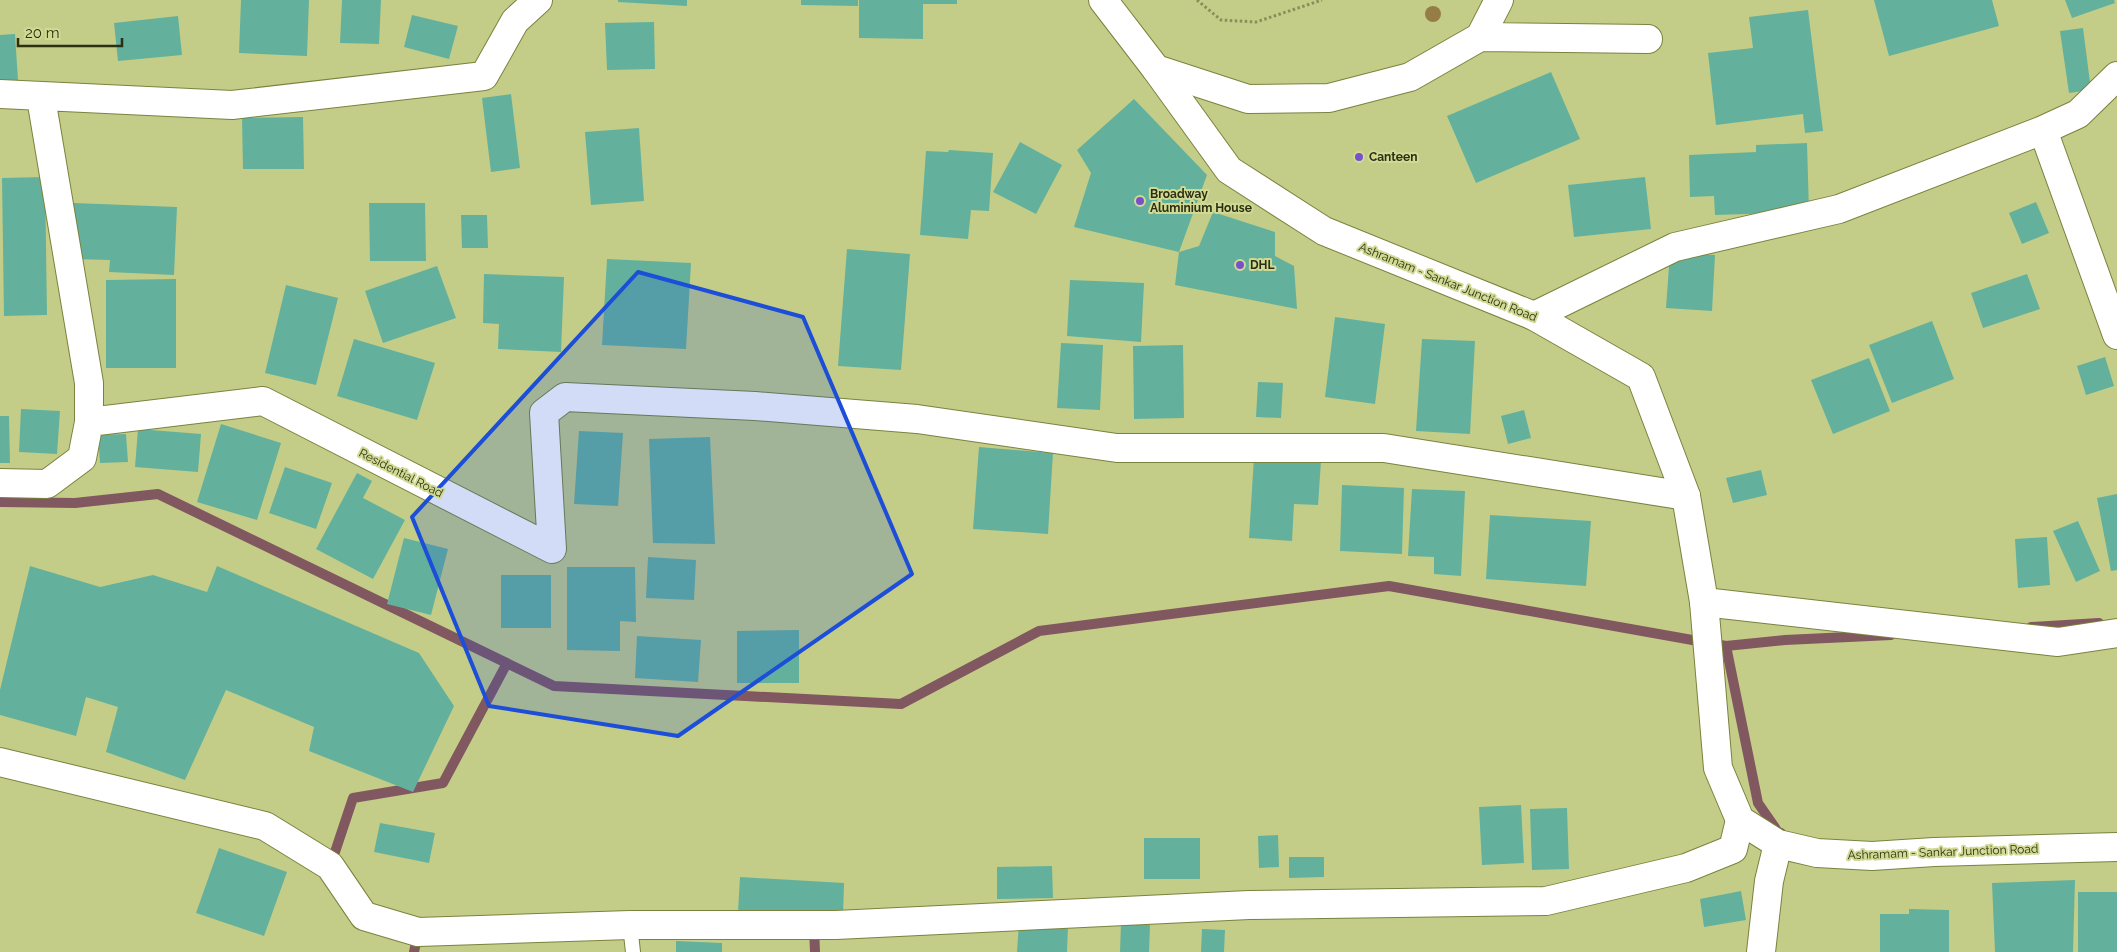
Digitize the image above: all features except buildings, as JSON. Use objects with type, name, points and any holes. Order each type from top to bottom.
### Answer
[{"type":"street","points":[[0,94],[42,98],[232,105],[484,76],[516,20],[538,0]]},
{"type":"street","name":"Ashramam - Sankar Junction Road","points":[[1102,0],[1156,69],[1229,170],[1324,231],[1534,316],[1641,377],[1686,496],[1704,602],[1718,768],[1740,820],[1778,844],[1817,854],[1872,856],[1934,852],[2117,847]]},
{"type":"street","points":[[1480,37],[1499,0]]},
{"type":"street","points":[[1156,69],[1248,100],[1329,98],[1410,77],[1480,37],[1648,38]]},
{"type":"street","points":[[1534,316],[1675,247],[1839,209],[2043,130],[2078,114],[2117,76]]},
{"type":"street","points":[[0,483],[47,484],[82,458],[89,422],[89,383],[42,98]]},
{"type":"street","points":[[2043,130],[2117,335]]},
{"type":"street","name":"Residential Road","points":[[89,422],[263,401],[552,549],[544,413],[564,397],[755,406],[917,419],[1118,448],[1384,448],[1686,496]]},
{"type":"street","points":[[1704,602],[2058,642],[2117,633]]},
{"type":"street","points":[[0,762],[265,826],[330,866],[364,916],[418,932],[630,925],[836,925],[1248,905],[1546,901],[1686,868],[1733,849],[1740,820]]},
{"type":"street","points":[[1761,952],[1769,881],[1778,844]]},
{"type":"lane","points":[[630,925],[633,952]]},
{"type":"path","points":[[1198,0],[1221,20],[1256,22],[1322,0]]},
{"type":"highlighted area","points":[[638,272],[803,317],[912,574],[678,736],[489,706],[412,517]]},
{"type":"waterway","points":[[0,502],[75,503],[158,494],[554,686],[901,704],[1039,631],[1389,586],[1726,646],[1785,640],[1891,635]]},
{"type":"waterway","points":[[2031,627],[2099,623]]},
{"type":"waterway","points":[[1726,646],[1758,803],[1778,832],[1781,833]]},
{"type":"waterway","points":[[331,864],[353,798],[443,783],[507,663]]},
{"type":"waterway","points":[[812,928],[814,928],[815,952]]},
{"type":"waterway","points":[[414,952],[418,933]]},
{"type":"place","name":"Canteen","points":[[1359,157]]},
{"type":"place","name":"Broadway Aluminium House","points":[[1140,201]]},
{"type":"place","name":"DHL","points":[[1240,265]]}]
